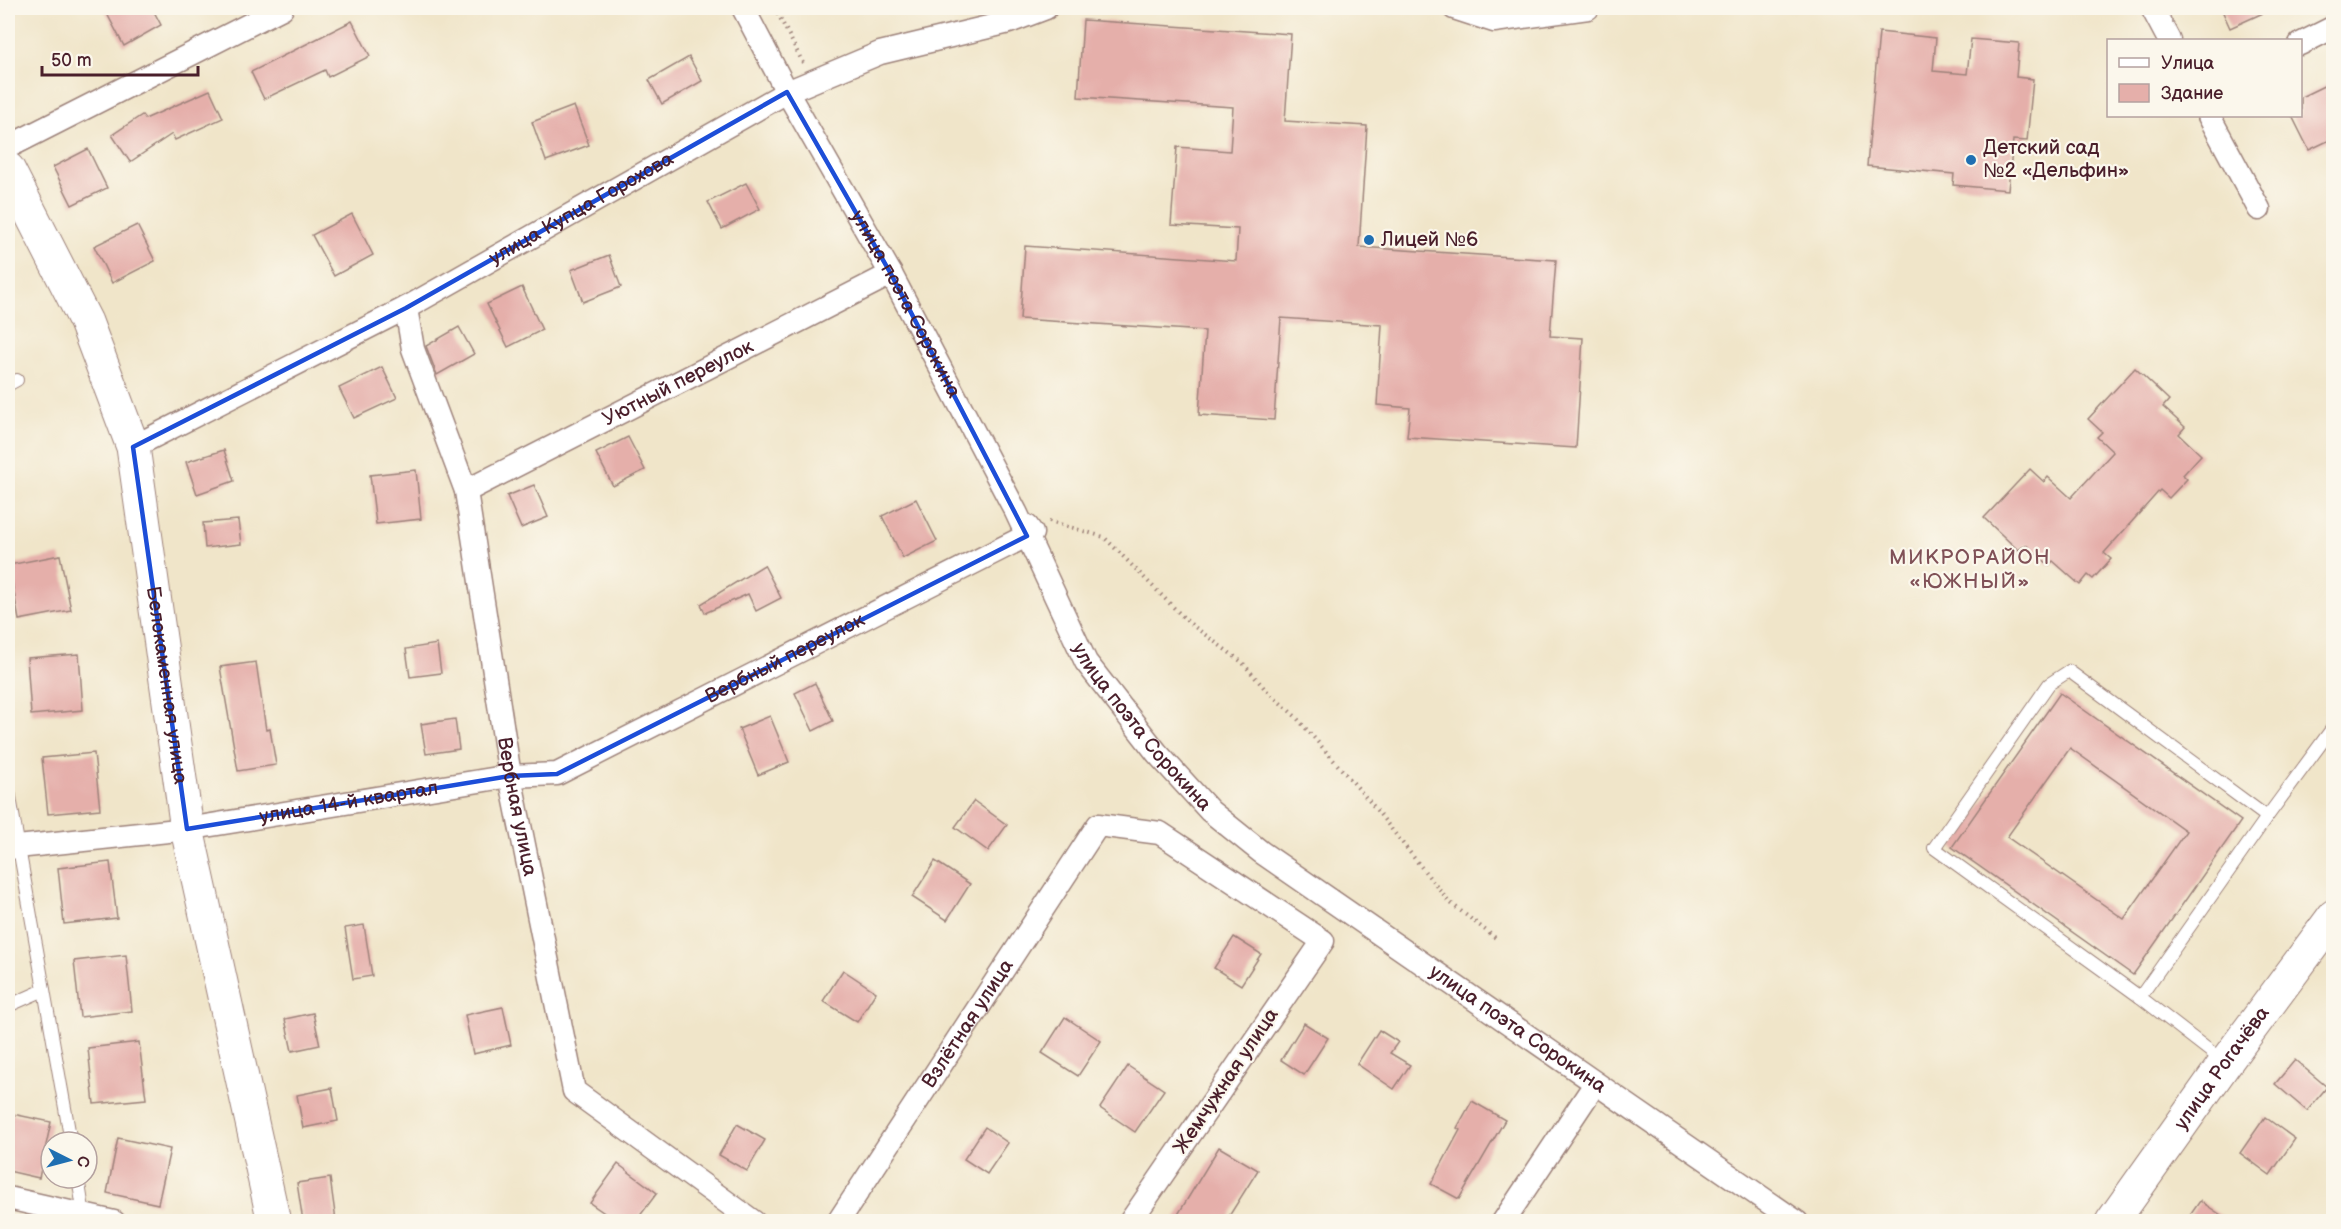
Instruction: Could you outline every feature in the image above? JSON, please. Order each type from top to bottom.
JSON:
[{"type":"street","points":[[8,147],[282,8]]},
{"type":"street","name":"улица поэта Сорокина","points":[[743,8],[787,92],[891,274],[1016,512],[1086,662],[1157,753],[1210,811],[1261,852],[1797,1221]]},
{"type":"street","name":"улица Купца Горохова","points":[[134,447],[406,308],[787,92],[880,53],[1009,22],[1046,8]]},
{"type":"street","points":[[1454,8],[1494,21],[1588,8]]},
{"type":"street","points":[[2152,8],[2168,39]]},
{"type":"street","points":[[2302,43],[2334,27]]},
{"type":"street","points":[[2210,117],[2259,209]]},
{"type":"street","name":"Белокаменная улица","points":[[8,169],[86,322],[134,447],[187,829],[274,1221]]},
{"type":"street","name":"Уютный переулок","points":[[466,490],[891,274]]},
{"type":"street","name":"Вербная улица","points":[[406,308],[413,349],[466,490],[510,776],[574,1091],[754,1221]]},
{"type":"street","name":"Вербный переулок","points":[[510,776],[557,774],[1032,533],[1016,512]]},
{"type":"street","name":"улица 14-й квартал","points":[[13,847],[187,829],[510,776]]},
{"type":"street","name":"Взлётная улица","points":[[838,1221],[1098,825],[1160,833],[1323,940]]},
{"type":"street","name":"улица Рогачёва","points":[[2112,1221],[2334,916]]},
{"type":"street","name":"Жемчужная улица","points":[[1130,1221],[1323,940]]},
{"type":"street","points":[[1503,1221],[1595,1084]]},
{"type":"street","points":[[8,1198],[114,1221]]},
{"type":"lane","points":[[2225,1063],[2140,997],[1934,848],[2049,684],[2069,671],[2267,817]]},
{"type":"lane","points":[[2140,997],[2334,726]]},
{"type":"lane","points":[[8,786],[13,847],[44,990],[69,1130]]},
{"type":"lane","points":[[8,1006],[44,990]]},
{"type":"lane","points":[[80,1190],[84,1215]]},
{"type":"path","points":[[775,8],[812,80]]},
{"type":"path","points":[[1016,512],[1104,537],[1188,622],[1242,662],[1266,690],[1295,716],[1371,803],[1448,901],[1498,940]]},
{"type":"highlighted area","points":[[787,92],[891,274],[1027,536],[557,774],[510,776],[187,829],[133,447],[406,308]]},
{"type":"building","points":[[104,8],[152,8],[161,25],[124,46]]},
{"type":"building","points":[[2221,8],[2274,8],[2230,28]]},
{"type":"building","points":[[1083,20],[1291,34],[1285,121],[1367,126],[1359,247],[1556,260],[1550,336],[1583,338],[1576,448],[1407,437],[1410,408],[1377,405],[1382,325],[1281,318],[1274,420],[1199,415],[1205,331],[1020,319],[1025,246],[1236,261],[1238,229],[1171,225],[1177,147],[1230,151],[1233,107],[1078,97]]},
{"type":"building","points":[[352,21],[370,56],[328,77],[325,70],[264,99],[251,72]]},
{"type":"building","points":[[1879,32],[1936,38],[1933,71],[1967,74],[1971,39],[2019,43],[2016,77],[2033,79],[2027,141],[2013,140],[2008,190],[1953,185],[1954,174],[1867,166]]},
{"type":"building","points":[[689,57],[702,81],[662,104],[649,80]]},
{"type":"building","points":[[2334,81],[2334,138],[2309,150],[2292,117],[2302,117],[2302,97]]},
{"type":"building","points":[[210,90],[223,118],[175,140],[172,134],[130,162],[112,135],[142,115],[145,119]]},
{"type":"building","points":[[574,106],[589,145],[546,161],[532,122]]},
{"type":"building","points":[[88,149],[107,188],[72,205],[53,167]]},
{"type":"building","points":[[746,183],[760,209],[722,229],[708,202]]},
{"type":"building","points":[[352,214],[373,255],[334,276],[312,235]]},
{"type":"building","points":[[137,225],[155,261],[112,283],[94,246]]},
{"type":"building","points":[[609,255],[621,287],[583,302],[571,270]]},
{"type":"building","points":[[522,287],[542,330],[508,347],[487,304]]},
{"type":"building","points":[[459,327],[474,354],[437,375],[426,346]]},
{"type":"building","points":[[382,367],[397,398],[354,418],[339,388]]},
{"type":"building","points":[[2135,368],[2169,400],[2163,407],[2185,427],[2179,434],[2201,455],[2183,475],[2187,479],[2169,498],[2160,490],[2104,553],[2111,559],[2093,579],[2088,575],[2080,585],[2053,561],[2049,565],[2026,545],[2018,550],[1984,518],[2030,469],[2044,482],[2048,477],[2071,498],[2113,452],[2097,437],[2102,432],[2088,419]]},
{"type":"building","points":[[628,437],[645,470],[613,486],[596,453]]},
{"type":"building","points":[[224,450],[234,481],[197,494],[186,462]]},
{"type":"building","points":[[416,470],[421,519],[376,524],[370,475]]},
{"type":"building","points":[[534,485],[548,517],[521,528],[507,496]]},
{"type":"building","points":[[916,499],[937,541],[903,558],[882,516]]},
{"type":"building","points":[[238,520],[241,544],[205,548],[203,523]]},
{"type":"building","points":[[60,555],[71,610],[19,620],[9,565]]},
{"type":"building","points":[[764,565],[781,598],[756,611],[748,594],[705,613],[701,604]]},
{"type":"building","points":[[437,644],[441,673],[410,677],[406,649]]},
{"type":"building","points":[[79,654],[83,710],[31,715],[27,658]]},
{"type":"building","points":[[256,662],[266,730],[270,729],[276,765],[238,771],[220,667]]},
{"type":"building","points":[[815,683],[833,721],[813,731],[795,693]]},
{"type":"building","points":[[2060,693],[2241,821],[2133,975],[1952,847]],"holes":[[[2070,748],[2186,831],[2124,919],[2007,837]]]},
{"type":"building","points":[[770,716],[789,762],[758,775],[739,729]]},
{"type":"building","points":[[455,719],[459,749],[426,754],[421,724]]},
{"type":"building","points":[[94,753],[100,809],[48,814],[42,758]]},
{"type":"building","points":[[974,801],[1007,825],[988,851],[955,827]]},
{"type":"building","points":[[935,861],[970,884],[947,920],[912,897]]},
{"type":"building","points":[[110,862],[117,918],[64,924],[58,868]]},
{"type":"building","points":[[364,925],[372,976],[353,979],[345,928]]},
{"type":"building","points":[[1234,937],[1261,954],[1241,985],[1214,968]]},
{"type":"building","points":[[126,955],[132,1011],[80,1017],[74,961]]},
{"type":"building","points":[[843,970],[876,992],[857,1022],[823,1001]]},
{"type":"building","points":[[503,1007],[511,1045],[473,1054],[465,1015]]},
{"type":"building","points":[[313,1013],[320,1045],[292,1051],[285,1019]]},
{"type":"building","points":[[1065,1017],[1101,1041],[1078,1076],[1042,1053]]},
{"type":"building","points":[[1304,1023],[1328,1038],[1304,1075],[1281,1060]]},
{"type":"building","points":[[1379,1030],[1398,1042],[1390,1053],[1410,1065],[1394,1089],[1357,1064]]},
{"type":"building","points":[[139,1042],[146,1099],[94,1104],[88,1048]]},
{"type":"building","points":[[2295,1060],[2327,1087],[2307,1111],[2275,1084]]},
{"type":"building","points":[[1128,1066],[1164,1090],[1135,1132],[1100,1108]]},
{"type":"building","points":[[332,1088],[338,1121],[303,1128],[297,1095]]},
{"type":"building","points":[[1472,1101],[1505,1120],[1459,1199],[1431,1184],[1460,1130],[1457,1128]]},
{"type":"building","points":[[8,1113],[51,1122],[49,1130],[39,1130],[39,1178],[8,1171]]},
{"type":"building","points":[[2265,1117],[2295,1139],[2270,1175],[2240,1153]]},
{"type":"building","points":[[737,1124],[765,1140],[747,1171],[719,1155]]},
{"type":"building","points":[[985,1127],[1008,1143],[987,1174],[964,1159]]},
{"type":"building","points":[[118,1138],[170,1149],[158,1204],[107,1193]]},
{"type":"building","points":[[1219,1147],[1258,1170],[1226,1221],[1174,1221]]},
{"type":"building","points":[[618,1164],[657,1193],[636,1221],[616,1221],[590,1203]]},
{"type":"building","points":[[330,1178],[336,1221],[303,1221],[297,1183]]},
{"type":"building","points":[[2200,1201],[2230,1221],[2186,1221]]},
{"type":"place","name":"Детский сад №2 «Дельфин»","points":[[1971,160]]},
{"type":"place","name":"Лицей №6","points":[[1369,240]]},
{"type":"district","name":"МИКРОРАЙОН «ЮЖНЫЙ»","points":[[1970,569]]}]
